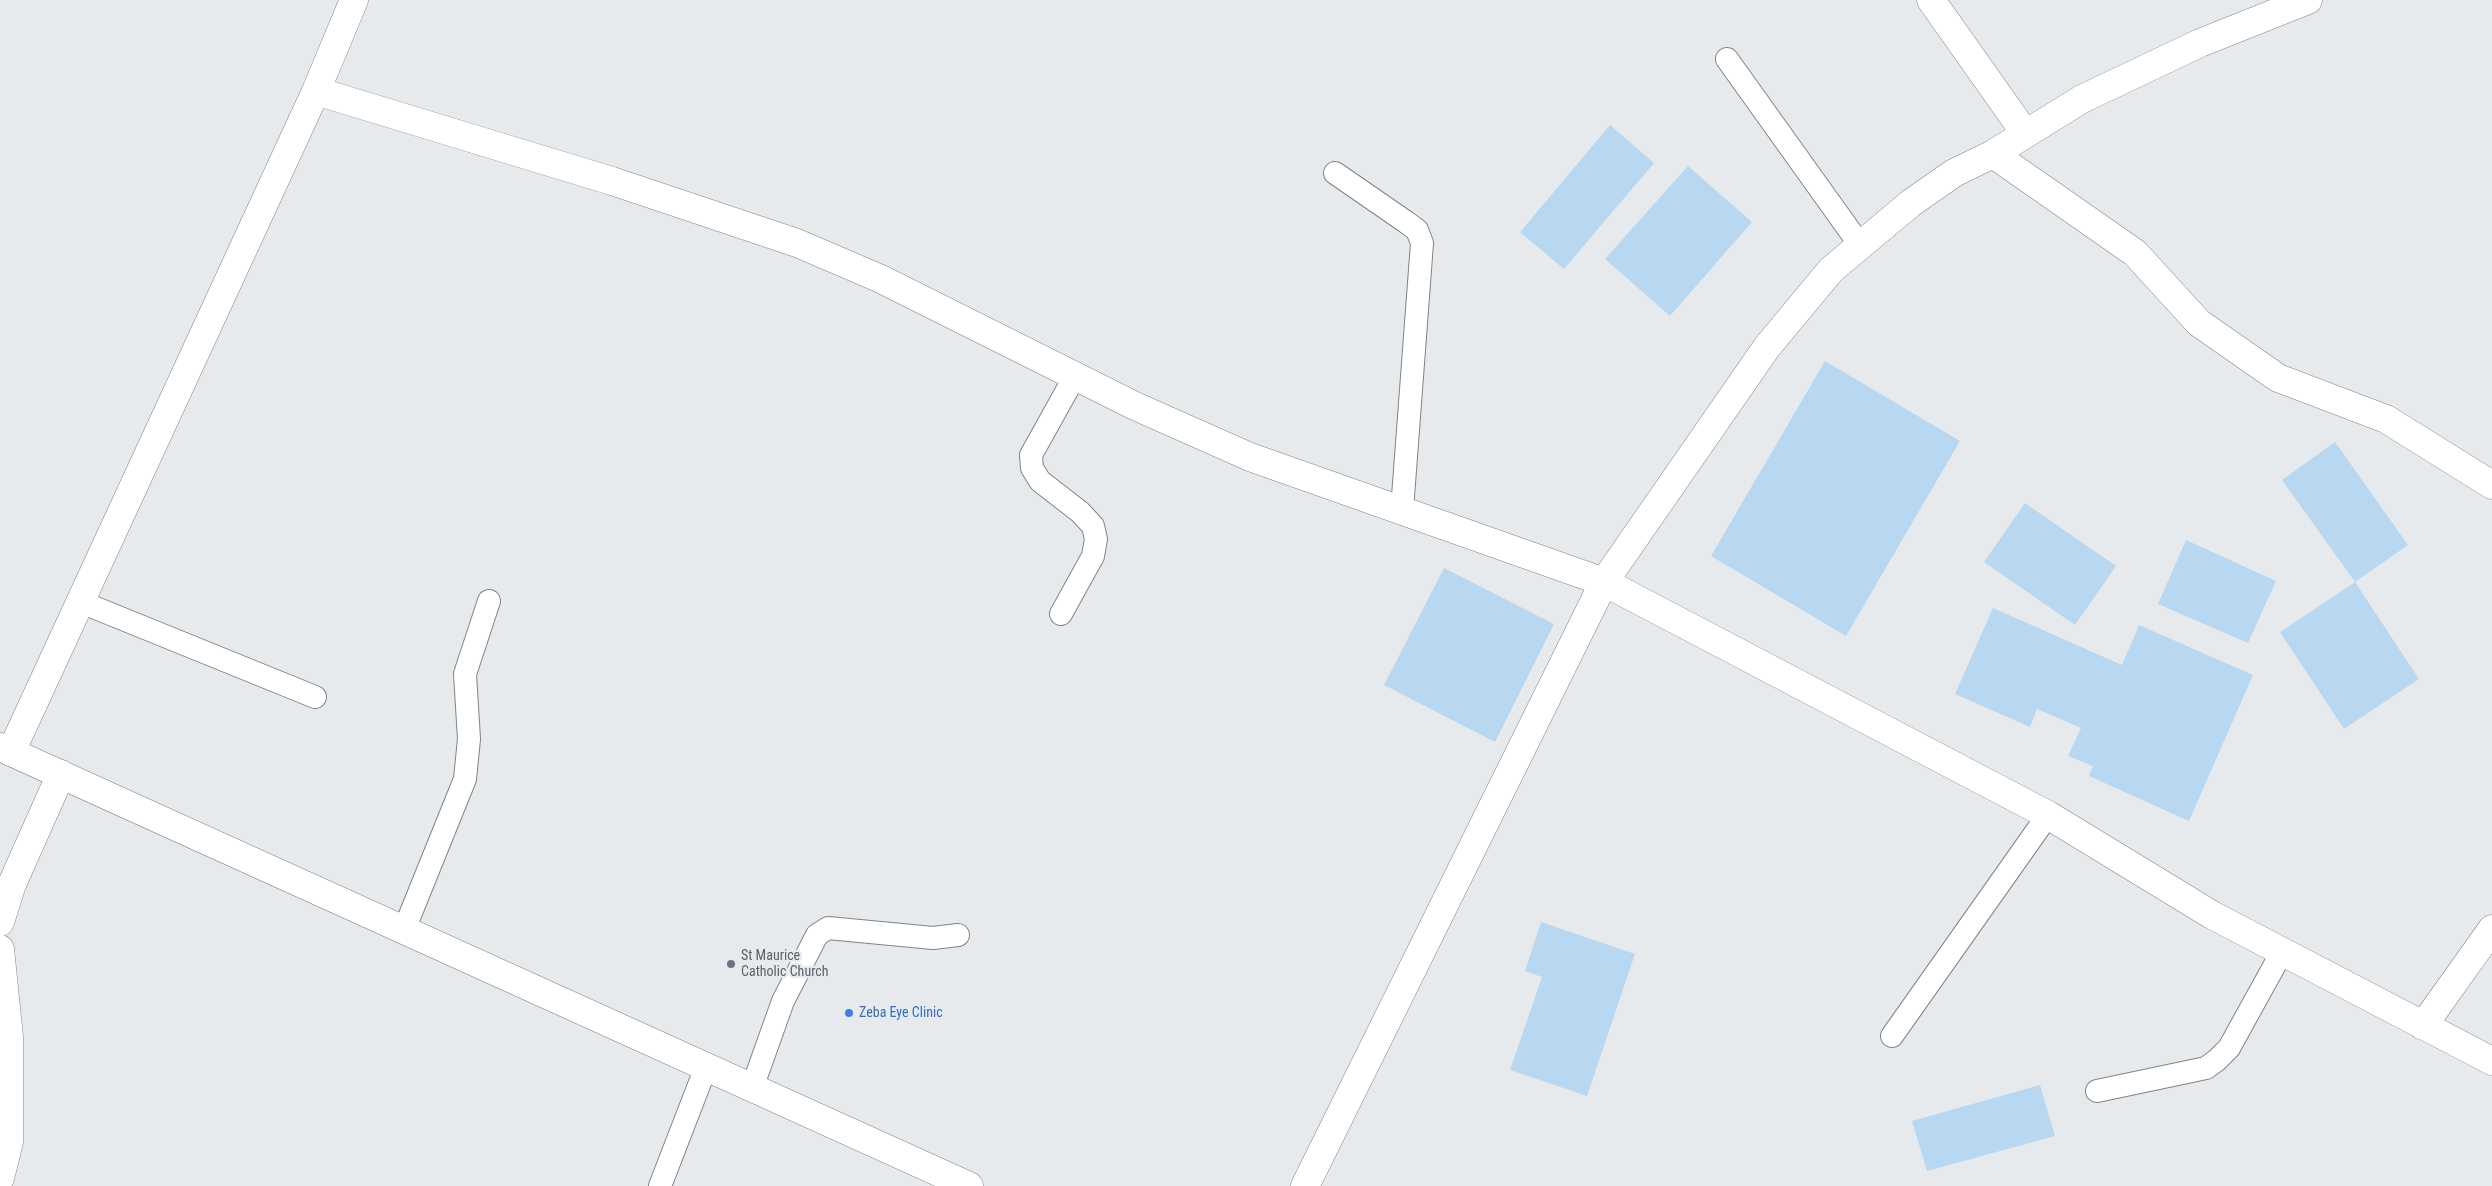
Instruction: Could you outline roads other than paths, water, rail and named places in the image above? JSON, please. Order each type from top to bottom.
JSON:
[{"type":"street","points":[[354,0],[316,91],[81,602],[6,750],[969,1186]]},
{"type":"street","points":[[1931,0],[2026,133]]},
{"type":"street","points":[[1305,1186],[1604,582],[1766,346],[1831,270],[1911,203],[1954,172],[1993,154],[2082,99],[2200,43],[2308,0]]},
{"type":"street","points":[[316,91],[612,181],[796,242],[881,279],[1135,406],[1250,457],[1604,582],[2048,815],[2212,915],[2492,1061]]},
{"type":"street","points":[[1993,154],[2135,253],[2199,322],[2278,378],[2386,419],[2492,485]]},
{"type":"street","points":[[0,922],[12,884],[61,774]]},
{"type":"street","points":[[2423,1026],[2492,929]]},
{"type":"street","points":[[0,949],[9,1037],[9,1142],[0,1178]]},
{"type":"lane","points":[[1727,59],[1860,245]]},
{"type":"lane","points":[[1335,173],[1416,230],[1422,243],[1402,510]]},
{"type":"lane","points":[[1061,614],[1092,556],[1096,539],[1093,526],[1080,512],[1040,481],[1032,468],[1031,455],[1076,376]]},
{"type":"lane","points":[[404,930],[465,780],[469,738],[465,674],[489,601]]},
{"type":"lane","points":[[81,602],[315,697]]},
{"type":"lane","points":[[1892,1036],[2048,815]]},
{"type":"lane","points":[[752,1088],[783,1001],[817,935],[828,928],[933,938],[958,935]]},
{"type":"lane","points":[[2097,1091],[2206,1068],[2217,1060],[2230,1048],[2282,952]]},
{"type":"lane","points":[[660,1186],[706,1067]]},
{"type":"place","name":"St Maurice Catholic Church","points":[[731,964]]},
{"type":"place","name":"Zeba Eye Clinic","points":[[849,1013]]}]
